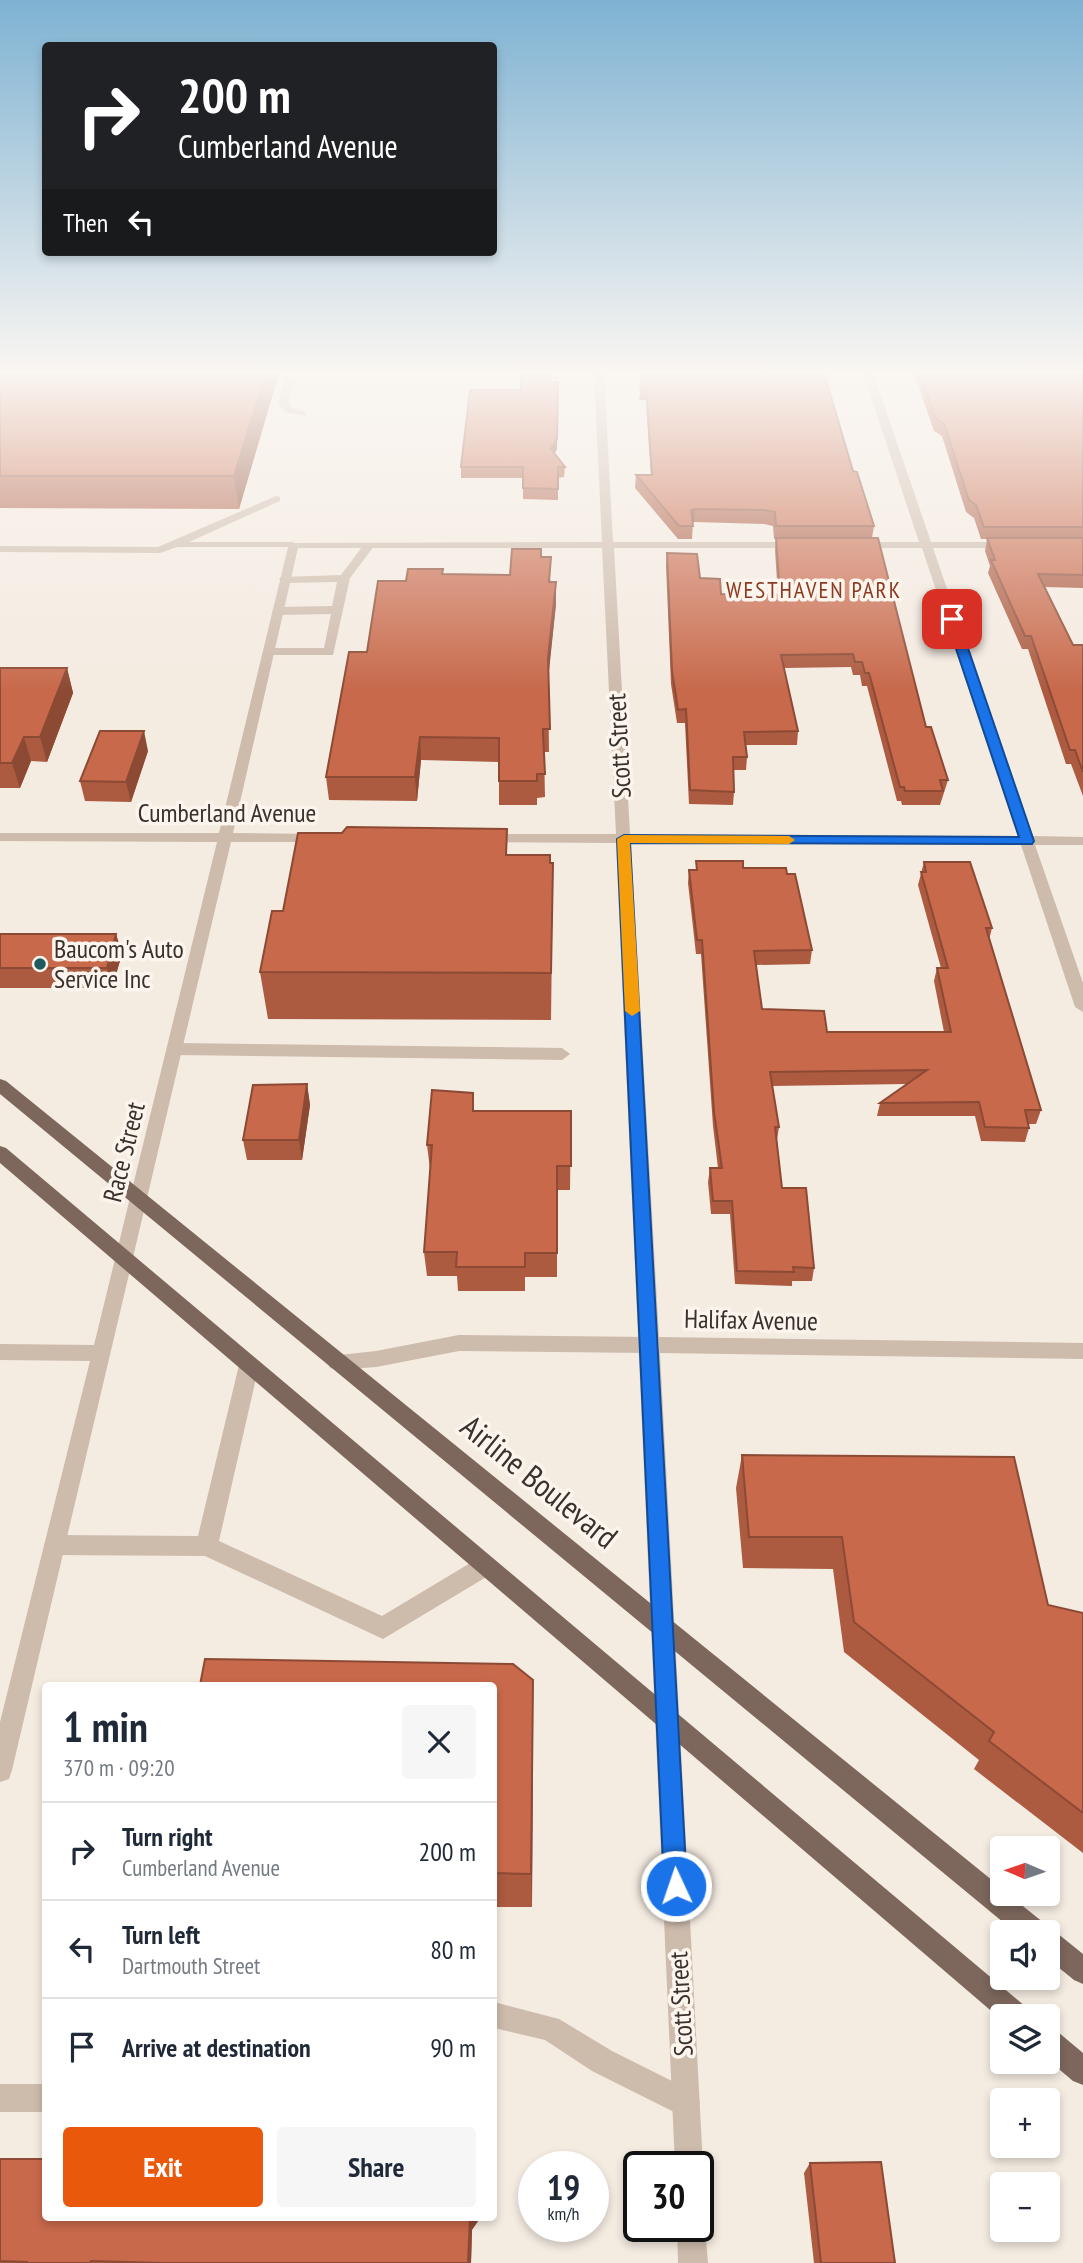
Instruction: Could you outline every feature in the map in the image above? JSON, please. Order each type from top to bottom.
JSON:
[{"type":"main road","name":"Airline Boulevard","points":[[0,1085],[1020,1920]]},
{"type":"main road","points":[[0,1153],[668,1723],[1003,2004]]},
{"type":"main road","points":[[1060,1952],[1083,1971]]},
{"type":"main road","points":[[1060,2052],[1083,2071]]},
{"type":"street","name":"Scott Street","points":[[605,479],[664,1630],[687,2151]]},
{"type":"street","points":[[904,479],[1083,1007]]},
{"type":"street","points":[[0,550],[160,550],[276,499]]},
{"type":"street","points":[[172,545],[817,545]]},
{"type":"street","name":"Race Street","points":[[0,1770],[176,1049],[293,545]]},
{"type":"street","points":[[269,652],[329,652],[344,578],[369,545]]},
{"type":"street","points":[[844,545],[1026,545]]},
{"type":"street","points":[[285,579],[344,578]]},
{"type":"street","points":[[278,611],[337,610]]},
{"type":"street","name":"Cumberland Avenue","points":[[0,837],[336,838]]},
{"type":"street","points":[[473,838],[1083,841]]},
{"type":"street","points":[[176,1049],[562,1054]]},
{"type":"street","name":"Halifax Avenue","points":[[337,1362],[376,1359],[459,1343],[1083,1351]]},
{"type":"street","points":[[0,1352],[101,1353]]},
{"type":"street","points":[[207,1546],[249,1365]]},
{"type":"street","points":[[55,1545],[207,1546],[383,1628],[485,1566]]},
{"type":"street","points":[[497,2016],[550,2028],[602,2061],[685,2103]]},
{"type":"street","points":[[0,2098],[42,2098]]},
{"type":"street","points":[[692,2242],[693,2263]]},
{"type":"building","points":[[523,479],[558,479],[558,489],[523,488]]},
{"type":"building","points":[[639,479],[859,479],[874,526],[776,526],[775,512],[695,509],[691,510],[693,526],[679,526]]},
{"type":"building","points":[[962,479],[1083,479],[1083,527],[984,527],[976,505],[969,500]]},
{"type":"building","points":[[776,538],[878,538],[926,727],[931,727],[948,780],[940,780],[943,791],[905,791],[904,787],[900,787],[869,673],[865,673],[862,662],[855,662],[853,654],[781,655],[798,731],[744,732],[747,757],[733,757],[734,792],[690,790],[686,709],[678,710],[672,671],[667,553],[697,554],[700,578],[720,579],[721,594],[780,595]]},
{"type":"building","points":[[987,538],[1083,538],[1083,575],[1038,574],[1073,645],[1083,645],[1083,772],[1075,750],[1070,750],[1031,636],[1025,636],[991,560],[995,560]]},
{"type":"building","points":[[512,549],[541,549],[541,557],[551,557],[549,582],[556,582],[548,658],[550,729],[543,729],[545,774],[537,774],[537,781],[499,781],[499,738],[420,737],[415,777],[326,777],[349,652],[367,652],[378,581],[406,581],[408,569],[443,569],[442,574],[510,575]]},
{"type":"building","points":[[0,668],[67,668],[40,737],[24,737],[12,763],[0,763]]},
{"type":"building","points":[[100,731],[144,731],[126,782],[80,781]]},
{"type":"building","points":[[347,827],[507,829],[506,855],[550,855],[550,863],[553,863],[551,973],[260,972],[272,911],[283,911],[298,833],[342,833]]},
{"type":"building","points":[[696,861],[743,861],[743,868],[786,868],[787,874],[795,874],[812,950],[754,951],[762,1009],[824,1011],[827,1032],[951,1032],[937,968],[948,968],[921,872],[926,872],[924,862],[970,862],[992,928],[986,928],[1041,1110],[1025,1110],[1029,1128],[985,1127],[979,1102],[880,1103],[927,1070],[770,1072],[779,1127],[775,1127],[782,1188],[806,1188],[814,1268],[793,1267],[794,1272],[737,1271],[732,1201],[713,1201],[710,1168],[722,1168],[714,1112],[702,940],[697,940],[689,870],[697,870]]},
{"type":"building","points":[[0,934],[116,934],[107,968],[0,968]]},
{"type":"building","points":[[307,1084],[299,1140],[243,1140],[253,1085]]},
{"type":"building","points":[[432,1090],[473,1093],[473,1111],[571,1111],[571,1166],[557,1166],[557,1253],[525,1253],[525,1267],[456,1267],[457,1252],[424,1252],[432,1145],[427,1145]]},
{"type":"building","points":[[742,1455],[1014,1457],[1048,1605],[1083,1613],[1083,1813],[989,1741],[994,1732],[854,1622],[842,1537],[749,1537]]},
{"type":"building","points":[[205,1659],[513,1664],[533,1680],[531,1874],[497,1873],[497,1682],[201,1682]]},
{"type":"building","points":[[0,2159],[42,2159],[42,2221],[470,2221],[468,2263],[0,2261]]},
{"type":"building","points":[[881,2162],[895,2263],[821,2263],[810,2163]]},
{"type":"slow traffic","points":[[632,1011],[624,839],[789,840]]},
{"type":"place","name":"Baucom's Auto Service Inc","points":[[40,964]]},
{"type":"district","name":"WESTHAVEN PARK","points":[[814,590]]},
{"type":"route","points":[[676,1886],[624,839],[1027,841],[952,619]]}]
